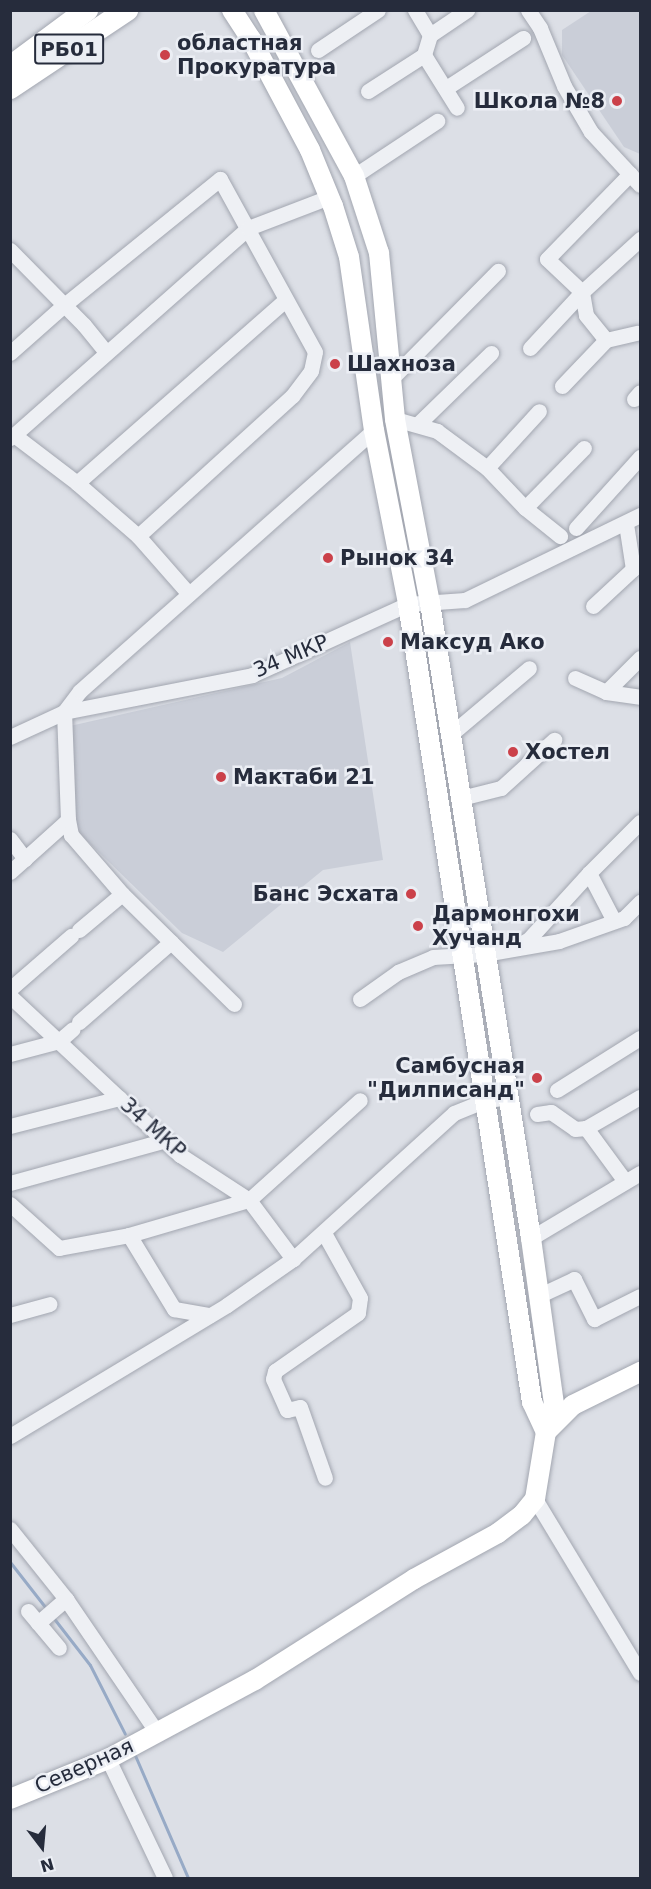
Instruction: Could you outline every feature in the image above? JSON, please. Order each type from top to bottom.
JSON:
[{"type":"highway","name":"РБ01","points":[[10,67],[87,10]]},
{"type":"highway","name":"РБ01","points":[[10,88],[127,10]]},
{"type":"main road","points":[[232,10],[251,39],[310,150],[349,257],[374,430],[408,604],[532,1402],[546,1432]]},
{"type":"main road","points":[[264,10],[354,176],[379,253],[394,419],[430,603],[462,798],[484,954],[531,1238],[552,1388],[554,1404],[546,1432],[536,1499]]},
{"type":"main road","points":[[524,1348],[546,1346]]},
{"type":"main road","points":[[546,1432],[573,1405],[640,1372]]},
{"type":"main road","points":[[552,1388],[556,1397],[573,1405]]},
{"type":"main road","name":"Северная","points":[[10,1799],[108,1759],[156,1731],[255,1680],[414,1579],[498,1533],[522,1515],[536,1499]]},
{"type":"street","points":[[318,50],[378,10]]},
{"type":"street","points":[[415,10],[430,35]]},
{"type":"street","points":[[368,91],[424,55],[430,35],[467,10]]},
{"type":"street","points":[[528,10],[540,28],[564,86],[591,132],[635,180],[547,259],[582,292],[586,315],[606,340]]},
{"type":"street","points":[[446,88],[523,38]]},
{"type":"street","points":[[424,55],[457,108]]},
{"type":"street","points":[[354,176],[437,121]]},
{"type":"street","points":[[10,353],[63,306],[220,179],[315,352],[311,371],[292,396],[138,536]]},
{"type":"street","points":[[189,594],[138,536],[76,483],[12,436],[105,351],[248,228],[329,197]]},
{"type":"street","points":[[530,348],[582,292],[640,239]]},
{"type":"street","points":[[12,254],[105,351]]},
{"type":"street","points":[[389,381],[498,271]]},
{"type":"street","points":[[76,483],[285,300]]},
{"type":"street","points":[[562,386],[606,340],[639,333]]},
{"type":"street","points":[[418,424],[491,353]]},
{"type":"street","points":[[487,468],[539,411]]},
{"type":"street","points":[[394,419],[437,431],[487,468],[525,507],[560,536]]},
{"type":"street","name":"34 МКР","points":[[63,712],[80,691],[374,430]]},
{"type":"street","points":[[525,507],[584,448]]},
{"type":"street","points":[[576,528],[640,457]]},
{"type":"street","points":[[408,604],[465,600],[626,524],[640,515]]},
{"type":"street","points":[[593,606],[633,569],[626,524]]},
{"type":"street","name":"34 МКР","points":[[10,737],[63,712],[252,675],[408,604]]},
{"type":"street","points":[[606,692],[640,658]]},
{"type":"street","points":[[451,734],[529,668]]},
{"type":"street","points":[[575,678],[606,692],[640,697]]},
{"type":"street","points":[[63,712],[68,820],[71,835],[122,894],[234,1004]]},
{"type":"street","points":[[462,798],[501,788],[554,740]]},
{"type":"street","points":[[10,872],[68,820]]},
{"type":"street","points":[[508,949],[528,940],[589,873],[640,822]]},
{"type":"street","points":[[10,839],[25,859]]},
{"type":"street","points":[[589,873],[614,921]]},
{"type":"street","points":[[10,988],[122,894]]},
{"type":"street","points":[[360,999],[398,972],[433,957],[484,954],[559,941],[624,918],[640,902]]},
{"type":"street","points":[[10,1054],[59,1041],[171,942]]},
{"type":"street","name":"34 МКР","points":[[10,996],[180,1155],[249,1200],[293,1259]]},
{"type":"street","points":[[557,1090],[640,1038]]},
{"type":"street","points":[[10,1436],[209,1315],[293,1259],[454,1113],[486,1100],[509,1097]]},
{"type":"street","points":[[537,1114],[551,1112],[575,1129],[586,1128],[640,1097]]},
{"type":"street","points":[[10,1126],[119,1098]]},
{"type":"street","points":[[10,1204],[59,1248],[129,1235],[249,1200],[360,1100]]},
{"type":"street","points":[[586,1128],[626,1181]]},
{"type":"street","points":[[10,1183],[166,1140]]},
{"type":"street","points":[[531,1238],[640,1173]]},
{"type":"street","points":[[324,1233],[360,1298],[358,1313],[275,1371],[273,1379],[287,1410],[300,1407],[325,1478]]},
{"type":"street","points":[[129,1235],[174,1309],[209,1315]]},
{"type":"street","points":[[538,1296],[574,1279],[594,1319],[640,1296]]},
{"type":"street","points":[[10,1315],[50,1304]]},
{"type":"street","points":[[536,1499],[635,1651],[640,1673]]},
{"type":"street","points":[[10,1529],[66,1599],[156,1731]]},
{"type":"street","points":[[59,1648],[41,1615],[66,1599]]},
{"type":"street","points":[[108,1759],[165,1878]]},
{"type":"shaded area","name":"Школа №8","points":[[591,11],[640,11],[640,154],[624,147],[562,55],[562,30]]},
{"type":"shaded area","name":"Мактаби 21","points":[[350,642],[383,860],[323,870],[223,952],[182,933],[73,827],[70,726],[282,678]]},
{"type":"waterway","points":[[10,1562],[46,1608]]},
{"type":"waterway","points":[[52,1616],[90,1665],[125,1734]]},
{"type":"waterway","points":[[134,1753],[188,1878]]},
{"type":"place","name":"областная Прокуратура","points":[[165,55]]},
{"type":"place","name":"Школа №8","points":[[617,101]]},
{"type":"place","name":"Шахноза","points":[[335,364]]},
{"type":"place","name":"Рынок 34","points":[[328,558]]},
{"type":"place","name":"Максуд Ако","points":[[388,642]]},
{"type":"place","name":"Хостел","points":[[513,752]]},
{"type":"place","name":"Мактаби 21","points":[[221,777]]},
{"type":"place","name":"Банс Эсхата","points":[[411,894]]},
{"type":"place","name":"Дармонгохи Хучанд","points":[[418,926]]},
{"type":"place","name":"Самбусная \"Дилписанд\"","points":[[537,1078]]}]
